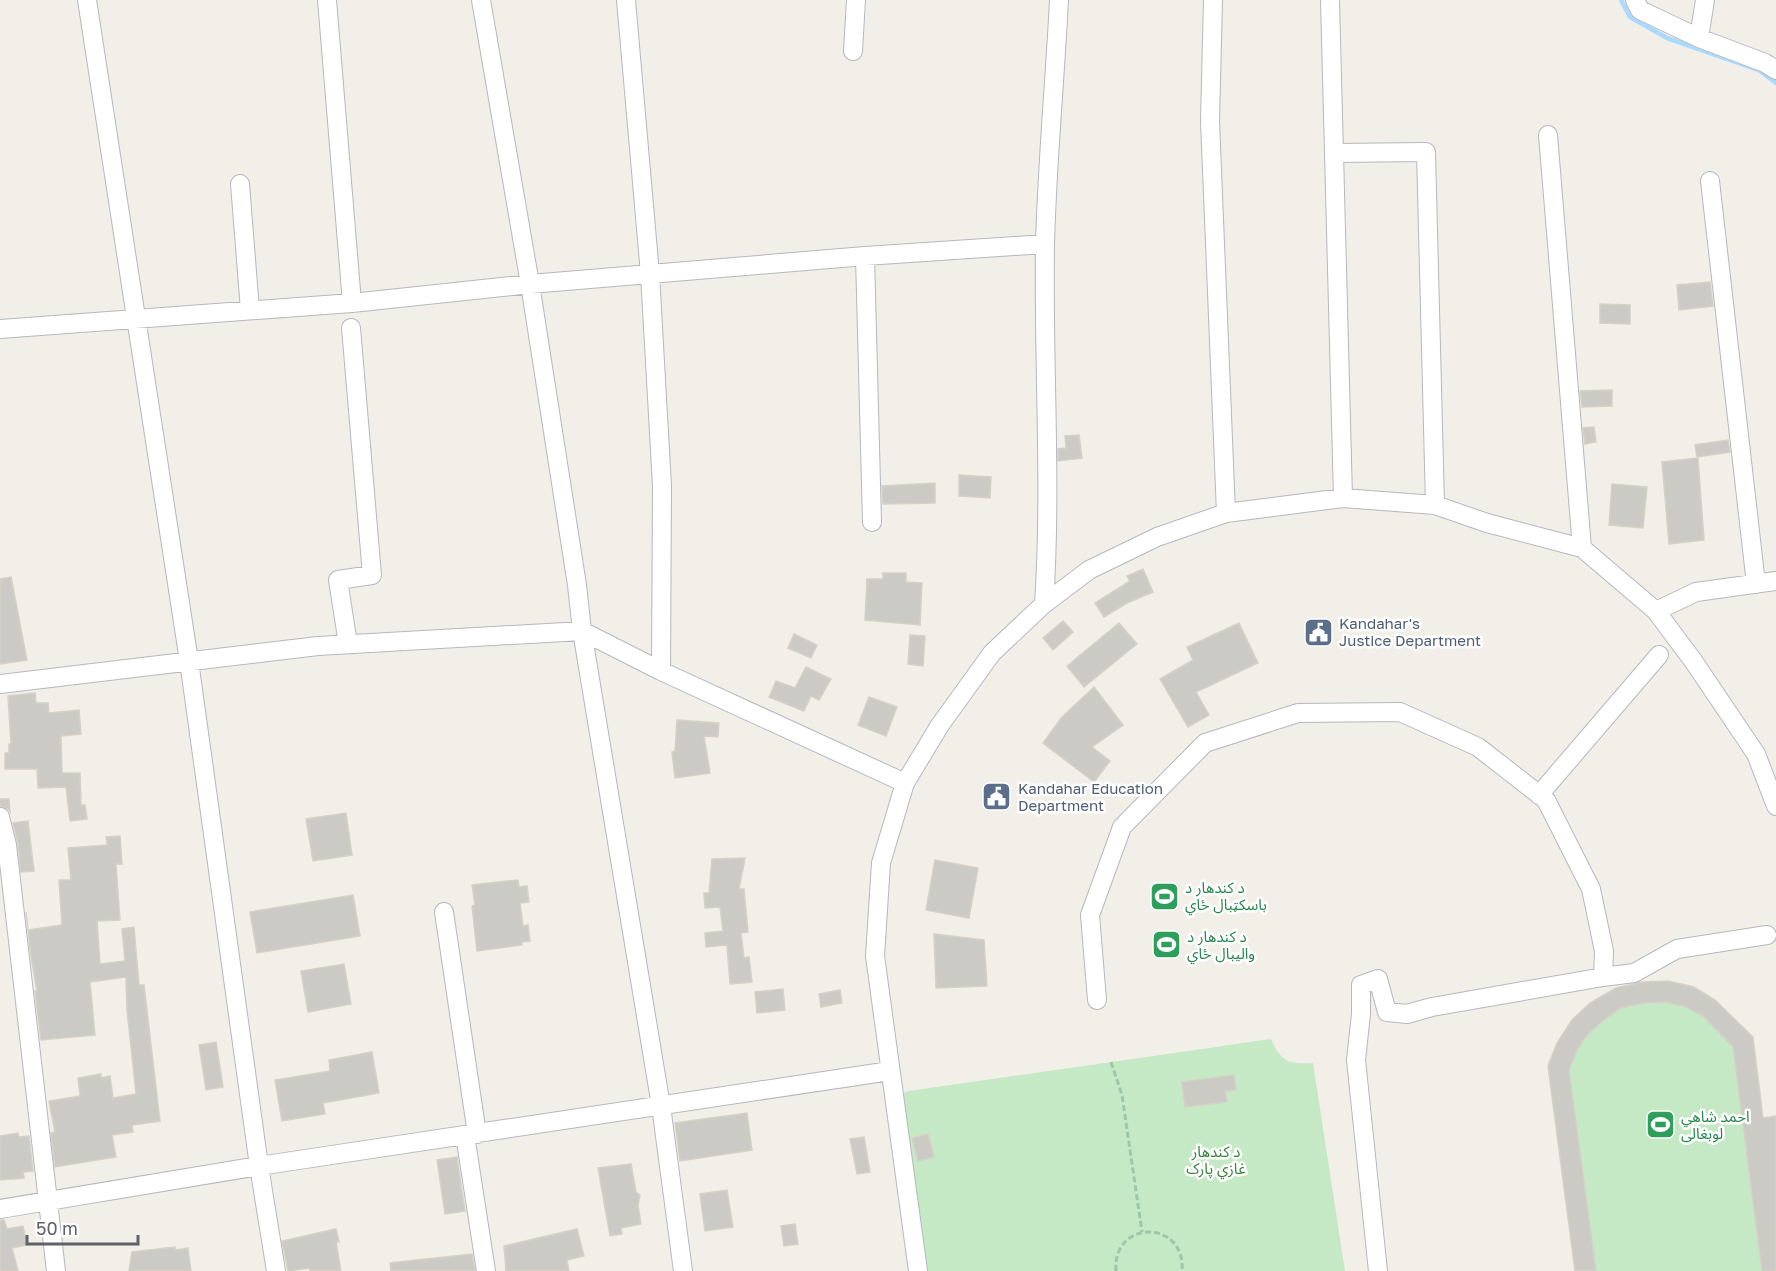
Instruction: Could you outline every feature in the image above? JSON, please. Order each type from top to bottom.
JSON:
[{"type":"street","points":[[87,0],[189,661],[276,1271]]},
{"type":"street","points":[[327,0],[352,303]]},
{"type":"street","points":[[481,0],[530,284],[578,585],[582,631],[661,1106],[683,1271]]},
{"type":"street","points":[[626,0],[650,274],[662,486],[661,671]]},
{"type":"street","points":[[854,51],[856,0]]},
{"type":"street","points":[[1044,604],[1048,552],[1045,244],[1059,0]]},
{"type":"street","points":[[1214,0],[1210,121],[1226,513]]},
{"type":"street","points":[[1330,0],[1343,498]]},
{"type":"street","points":[[1635,0],[1640,10],[1699,38],[1776,69]]},
{"type":"street","points":[[1699,38],[1705,0]]},
{"type":"street","points":[[1548,135],[1582,548]]},
{"type":"street","points":[[1335,153],[1426,152],[1435,505]]},
{"type":"street","points":[[1710,181],[1756,584]]},
{"type":"street","points":[[240,184],[250,310]]},
{"type":"street","points":[[0,329],[352,303],[530,284],[865,255],[1045,244]]},
{"type":"street","points":[[865,255],[872,522]]},
{"type":"street","points":[[348,644],[338,580],[372,575],[351,328]]},
{"type":"street","points":[[918,1271],[875,956],[881,863],[905,783],[940,725],[992,654],[1044,604],[1089,570],[1157,537],[1226,513],[1343,498],[1435,505],[1486,523],[1582,548],[1656,611],[1694,662],[1756,754],[1776,806]]},
{"type":"street","points":[[1656,611],[1696,592],[1776,581]]},
{"type":"street","points":[[0,684],[348,644],[582,631],[661,671],[905,783]]},
{"type":"street","points":[[1539,795],[1659,655]]},
{"type":"street","points":[[1097,1000],[1090,915],[1122,827],[1204,743],[1298,713],[1400,712],[1478,747],[1546,800],[1592,889],[1604,951],[1604,977]]},
{"type":"street","points":[[0,817],[56,1271]]},
{"type":"street","points":[[444,912],[486,1271]]},
{"type":"street","points":[[1378,1271],[1356,1060],[1361,1014],[1360,985],[1378,979],[1387,1012],[1407,1014],[1432,1007],[1634,973],[1677,949],[1767,935]]},
{"type":"street","points":[[0,1209],[260,1166],[890,1071]]},
{"type":"path","points":[[1111,1062],[1122,1095],[1142,1232]]},
{"type":"path","points":[[1110,1271],[1116,1270],[1116,1260],[1125,1242],[1132,1235],[1154,1231],[1173,1241],[1180,1251],[1183,1262],[1182,1271]]},
{"type":"green space","name":"احمد شاهي لوبغالی","points":[[1668,981],[1694,987],[1715,1000],[1753,1037],[1776,1218],[1776,1271],[1575,1271],[1548,1066],[1567,1028],[1592,1002],[1625,987]]},
{"type":"green space","name":"د کندهار غازي پارک","points":[[1271,1039],[1279,1053],[1287,1060],[1313,1063],[1345,1271],[927,1271],[900,1100],[902,1094],[909,1091]]},
{"type":"building","points":[[1710,282],[1713,306],[1679,310],[1677,285]]},
{"type":"building","points":[[1600,304],[1630,305],[1630,324],[1600,323]]},
{"type":"building","points":[[1612,390],[1612,406],[1582,407],[1580,391]]},
{"type":"building","points":[[1594,427],[1596,442],[1585,444],[1583,428]]},
{"type":"building","points":[[1079,435],[1082,458],[1058,461],[1058,449],[1066,448],[1065,436]]},
{"type":"building","points":[[1728,440],[1730,452],[1697,457],[1695,445]]},
{"type":"building","points":[[1698,458],[1704,540],[1669,544],[1662,462]]},
{"type":"building","points":[[959,475],[991,477],[990,498],[959,496]]},
{"type":"building","points":[[935,483],[935,503],[883,504],[882,486]]},
{"type":"building","points":[[1612,484],[1647,487],[1643,528],[1609,525]]},
{"type":"building","points":[[1143,569],[1153,592],[1127,603],[1104,617],[1095,603],[1130,581],[1127,576]]},
{"type":"building","points":[[883,573],[906,573],[906,582],[922,583],[920,625],[865,620],[867,579],[883,579]]},
{"type":"building","points":[[11,577],[27,660],[0,664],[0,579]]},
{"type":"building","points":[[1063,621],[1073,632],[1053,650],[1043,638]]},
{"type":"building","points":[[1119,623],[1137,644],[1084,687],[1067,666]]},
{"type":"building","points":[[1239,623],[1258,663],[1196,692],[1209,715],[1188,727],[1160,679],[1193,660],[1187,647]]},
{"type":"building","points":[[794,634],[817,645],[811,658],[788,648]]},
{"type":"building","points":[[910,635],[925,636],[923,666],[908,664]]},
{"type":"building","points":[[806,667],[831,679],[819,700],[811,696],[804,711],[769,697],[776,681],[795,688]]},
{"type":"building","points":[[1094,687],[1123,725],[1092,747],[1110,761],[1094,782],[1043,743],[1062,717]]},
{"type":"building","points":[[35,693],[36,703],[48,703],[49,713],[79,710],[81,734],[61,736],[62,773],[80,773],[81,805],[85,805],[87,819],[70,821],[66,787],[38,788],[37,769],[5,769],[5,753],[9,753],[9,744],[11,744],[8,696]]},
{"type":"building","points":[[869,697],[897,707],[886,736],[858,725]]},
{"type":"building","points":[[677,720],[719,723],[718,737],[704,736],[710,773],[675,778],[672,752],[675,751]]},
{"type":"building","points":[[0,799],[9,799],[10,812],[0,806]]},
{"type":"building","points":[[346,813],[352,855],[313,861],[306,819]]},
{"type":"building","points":[[28,821],[34,871],[21,872],[13,823]]},
{"type":"building","points":[[120,836],[122,864],[116,864],[120,920],[97,921],[100,964],[125,961],[122,929],[134,927],[139,985],[144,985],[160,1121],[132,1125],[133,1132],[112,1135],[116,1157],[55,1167],[51,1133],[55,1132],[49,1101],[80,1096],[78,1078],[101,1074],[101,1078],[110,1076],[113,1098],[136,1094],[127,1010],[126,977],[90,982],[95,1035],[41,1040],[28,930],[62,925],[59,880],[71,880],[68,848],[107,845],[106,837]]},
{"type":"building","points":[[745,858],[739,889],[744,889],[748,932],[741,933],[744,958],[749,957],[752,982],[730,984],[727,945],[706,947],[705,933],[723,931],[720,907],[705,908],[704,893],[709,893],[712,859]]},
{"type":"building","points":[[935,860],[978,868],[969,918],[926,910]]},
{"type":"building","points":[[518,880],[519,887],[527,886],[529,902],[520,903],[523,926],[528,925],[530,941],[522,942],[522,945],[477,951],[472,885]]},
{"type":"building","points":[[353,895],[360,936],[257,953],[250,912]]},
{"type":"building","points":[[934,934],[984,940],[987,986],[936,988]]},
{"type":"building","points":[[344,964],[351,1004],[308,1012],[301,971]]},
{"type":"building","points":[[1668,981],[1694,987],[1715,1000],[1753,1037],[1763,1118],[1776,1116],[1776,1271],[1762,1271],[1733,1047],[1703,1016],[1686,1007],[1666,1002],[1643,1003],[1621,1008],[1587,1035],[1577,1050],[1569,1070],[1596,1271],[1575,1271],[1548,1066],[1557,1043],[1572,1020],[1590,1003],[1616,988],[1642,982]]},
{"type":"building","points":[[783,989],[785,1010],[757,1013],[755,992]]},
{"type":"building","points":[[840,990],[842,1003],[821,1007],[819,994]]},
{"type":"building","points":[[216,1042],[223,1087],[206,1090],[199,1045]]},
{"type":"building","points":[[372,1052],[379,1093],[323,1103],[325,1114],[282,1121],[275,1080],[330,1071],[329,1060]]},
{"type":"building","points":[[1234,1075],[1236,1090],[1225,1091],[1227,1102],[1185,1107],[1182,1082]]},
{"type":"building","points":[[747,1113],[752,1150],[680,1161],[675,1123]]},
{"type":"building","points":[[18,1133],[19,1137],[29,1136],[33,1171],[23,1172],[24,1178],[0,1180],[0,1136]]},
{"type":"building","points":[[928,1134],[934,1157],[918,1161],[912,1138]]},
{"type":"building","points":[[864,1137],[870,1172],[857,1174],[850,1139]]},
{"type":"building","points":[[457,1157],[465,1211],[445,1214],[437,1160]]},
{"type":"building","points":[[631,1164],[636,1192],[640,1195],[638,1205],[641,1224],[621,1228],[622,1234],[610,1236],[598,1168]]},
{"type":"building","points":[[727,1190],[733,1227],[705,1231],[700,1194]]},
{"type":"building","points":[[0,1220],[4,1220],[7,1229],[23,1226],[27,1245],[12,1248],[18,1271],[0,1271]]},
{"type":"building","points":[[795,1224],[798,1244],[784,1246],[781,1226]]},
{"type":"building","points":[[336,1229],[341,1271],[310,1271],[310,1268],[288,1271],[282,1241]]},
{"type":"building","points":[[577,1229],[584,1256],[567,1260],[569,1271],[506,1271],[504,1246]]},
{"type":"building","points":[[175,1247],[175,1250],[188,1248],[191,1271],[129,1271],[132,1252]]},
{"type":"building","points":[[472,1254],[475,1271],[391,1271],[390,1263]]},
{"type":"waterway","points":[[1621,0],[1630,17],[1667,38],[1759,70],[1776,83]]},
{"type":"place","name":"Kandahar's Justice Department","points":[[1318,632]]},
{"type":"place","name":"Kandahar Education Department","points":[[997,797]]},
{"type":"place","name":"د کندهار د باسکټبال ځاي","points":[[1164,896]]},
{"type":"place","name":"د کندهار د واليبال ځاي","points":[[1166,945]]},
{"type":"place","name":"احمد شاهي لوبغالی","points":[[1660,1125]]}]
